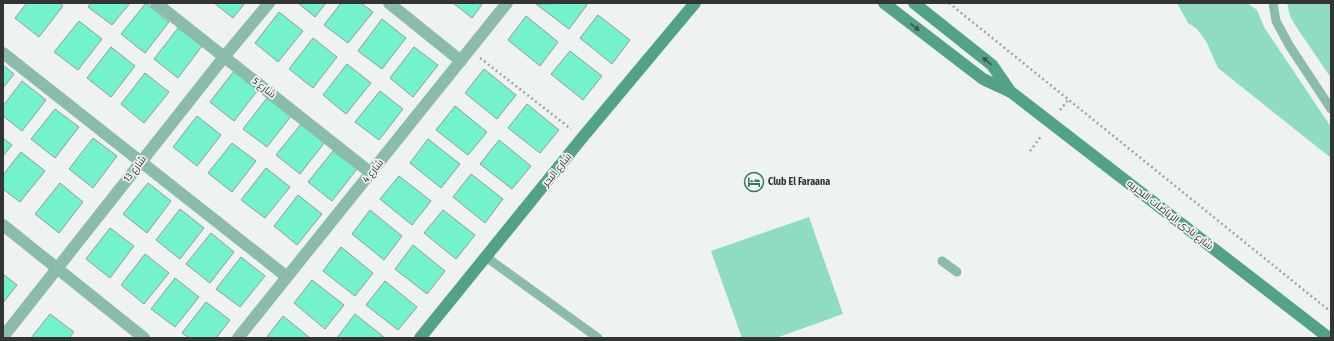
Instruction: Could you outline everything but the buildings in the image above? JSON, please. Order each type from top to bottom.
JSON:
[{"type":"main road","name":"شارع البحر","points":[[420,338],[582,138],[695,3]]},
{"type":"main road","name":"شارع نادى الرياضات البحريه","points":[[884,3],[983,79],[1011,92],[1329,338]]},
{"type":"main road","name":"شارع نادى الرياضات البحريه","points":[[914,3],[992,65],[1011,92]]},
{"type":"main road","points":[[918,3],[927,14]]},
{"type":"street","name":"شارع 5","points":[[156,3],[371,173]]},
{"type":"street","name":"شارع 13","points":[[3,337],[224,57],[269,3]]},
{"type":"street","points":[[389,3],[461,61]]},
{"type":"street","name":"شارع 4","points":[[238,338],[507,3]]},
{"type":"street","points":[[3,53],[287,277]]},
{"type":"street","points":[[3,225],[144,338]]},
{"type":"lane","points":[[1273,3],[1276,21],[1289,46],[1331,110]]},
{"type":"lane","points":[[486,257],[598,338]]},
{"type":"lane","points":[[942,261],[957,272]]},
{"type":"path","points":[[948,3],[1331,312]]},
{"type":"path","points":[[469,50],[582,138]]},
{"type":"green space","points":[[1177,3],[1247,3],[1257,10],[1264,27],[1331,127],[1331,158],[1218,68],[1206,41],[1197,29],[1188,23]]},
{"type":"green space","points":[[1287,3],[1331,3],[1331,78],[1295,25],[1290,16]]},
{"type":"green space","points":[[809,217],[843,314],[776,338],[742,338],[711,251]]},
{"type":"place","name":"Club El Faraana","points":[[754,182]]}]
